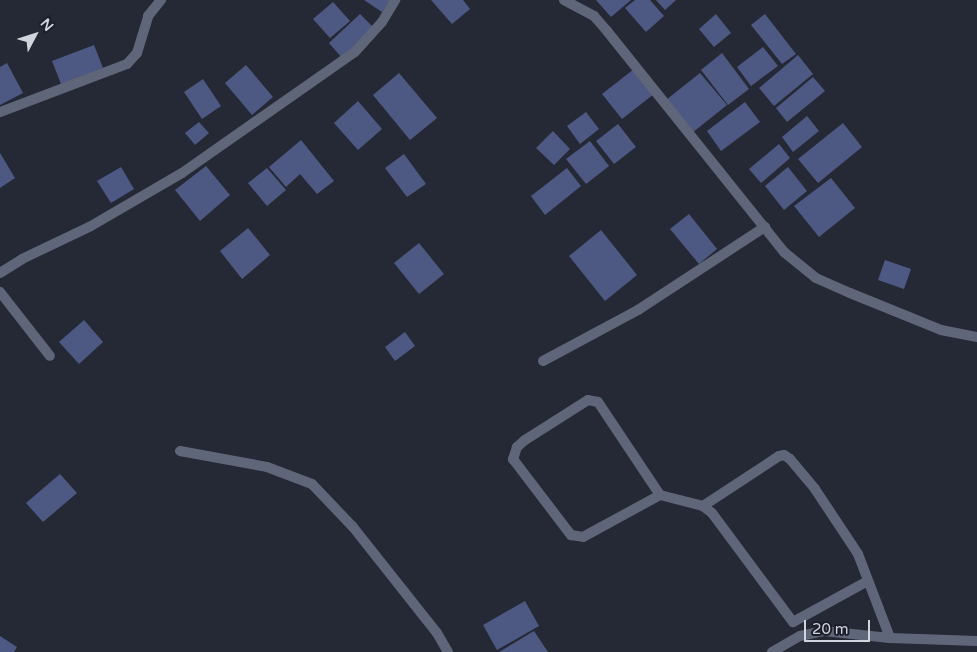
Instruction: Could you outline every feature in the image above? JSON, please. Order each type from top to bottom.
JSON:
[{"type":"street","points":[[0,112],[128,64],[137,53],[148,16],[161,0]]},
{"type":"street","points":[[0,273],[22,259],[91,226],[182,173],[355,52],[382,22],[395,0]]},
{"type":"street","points":[[564,0],[594,16],[784,252],[816,278],[940,330],[977,338]]},
{"type":"street","points":[[543,361],[638,310],[765,227]]},
{"type":"street","points":[[0,292],[50,356]]},
{"type":"street","points":[[660,494],[583,536],[571,535],[513,459],[517,447],[525,440],[588,400],[598,402],[660,494],[704,506],[712,513],[793,622],[868,581]]},
{"type":"street","points":[[180,451],[267,467],[312,484],[353,527],[437,634],[448,652]]},
{"type":"street","points":[[704,506],[779,456],[784,455],[790,459],[815,489],[858,554],[890,638]]},
{"type":"street","points":[[772,652],[800,636],[824,630],[890,638],[977,642]]},
{"type":"building","points":[[364,0],[390,0],[382,12]]},
{"type":"building","points":[[431,0],[463,0],[470,9],[452,24]]},
{"type":"building","points":[[596,0],[631,0],[611,17]]},
{"type":"building","points":[[635,0],[650,0],[664,16],[646,32],[625,8]]},
{"type":"building","points":[[656,0],[676,0],[665,10]]},
{"type":"building","points":[[333,2],[350,21],[330,38],[313,19]]},
{"type":"building","points":[[360,14],[374,28],[342,58],[329,43]]},
{"type":"building","points":[[716,14],[731,33],[714,47],[699,29]]},
{"type":"building","points":[[765,14],[796,54],[782,64],[751,25]]},
{"type":"building","points":[[94,45],[103,68],[61,84],[52,61]]},
{"type":"building","points":[[763,47],[778,66],[751,86],[737,67]]},
{"type":"building","points":[[722,53],[749,89],[728,105],[701,70]]},
{"type":"building","points":[[798,55],[813,74],[774,106],[759,88]]},
{"type":"building","points":[[7,63],[23,93],[0,105],[0,67]]},
{"type":"building","points":[[246,65],[273,97],[252,115],[225,83]]},
{"type":"building","points":[[634,69],[654,94],[622,119],[602,94]]},
{"type":"building","points":[[399,73],[437,118],[410,140],[373,95]]},
{"type":"building","points":[[700,73],[727,105],[692,133],[666,100]]},
{"type":"building","points":[[813,77],[825,91],[787,122],[776,108]]},
{"type":"building","points":[[203,79],[221,106],[202,119],[184,92]]},
{"type":"building","points":[[358,101],[382,129],[358,150],[334,123]]},
{"type":"building","points":[[745,102],[760,122],[721,151],[707,131]]},
{"type":"building","points":[[586,112],[599,129],[580,144],[567,126]]},
{"type":"building","points":[[807,116],[819,131],[793,152],[782,137]]},
{"type":"building","points":[[199,122],[209,133],[195,145],[185,133]]},
{"type":"building","points":[[843,123],[862,147],[818,183],[798,159]]},
{"type":"building","points":[[618,124],[636,147],[614,164],[596,141]]},
{"type":"building","points":[[553,131],[570,149],[554,165],[536,148]]},
{"type":"building","points":[[301,140],[334,181],[317,194],[300,174],[286,187],[269,167]]},
{"type":"building","points":[[590,141],[609,166],[586,184],[566,159]]},
{"type":"building","points":[[779,144],[790,158],[761,183],[749,169]]},
{"type":"building","points":[[0,153],[15,178],[0,188]]},
{"type":"building","points":[[404,154],[426,184],[407,197],[385,168]]},
{"type":"building","points":[[206,166],[230,195],[200,221],[175,190]]},
{"type":"building","points":[[121,167],[134,189],[111,203],[97,181]]},
{"type":"building","points":[[788,167],[807,191],[784,210],[765,186]]},
{"type":"building","points":[[267,168],[286,190],[267,206],[248,183]]},
{"type":"building","points":[[567,168],[581,186],[545,215],[531,196]]},
{"type":"building","points":[[831,178],[855,208],[819,237],[794,206]]},
{"type":"building","points":[[689,214],[717,249],[699,264],[670,229]]},
{"type":"building","points":[[248,228],[270,255],[242,279],[220,251]]},
{"type":"building","points":[[601,230],[637,275],[605,301],[569,256]]},
{"type":"building","points":[[419,243],[444,274],[419,294],[394,263]]},
{"type":"building","points":[[885,260],[911,269],[904,289],[878,280]]},
{"type":"building","points":[[84,320],[103,342],[79,364],[59,342]]},
{"type":"building","points":[[405,332],[415,346],[395,361],[385,347]]},
{"type":"building","points":[[60,474],[77,493],[43,522],[26,503]]},
{"type":"building","points":[[525,601],[539,626],[497,650],[483,625]]},
{"type":"building","points":[[534,631],[548,652],[499,652]]},
{"type":"building","points":[[0,636],[17,647],[14,652],[0,652]]}]
